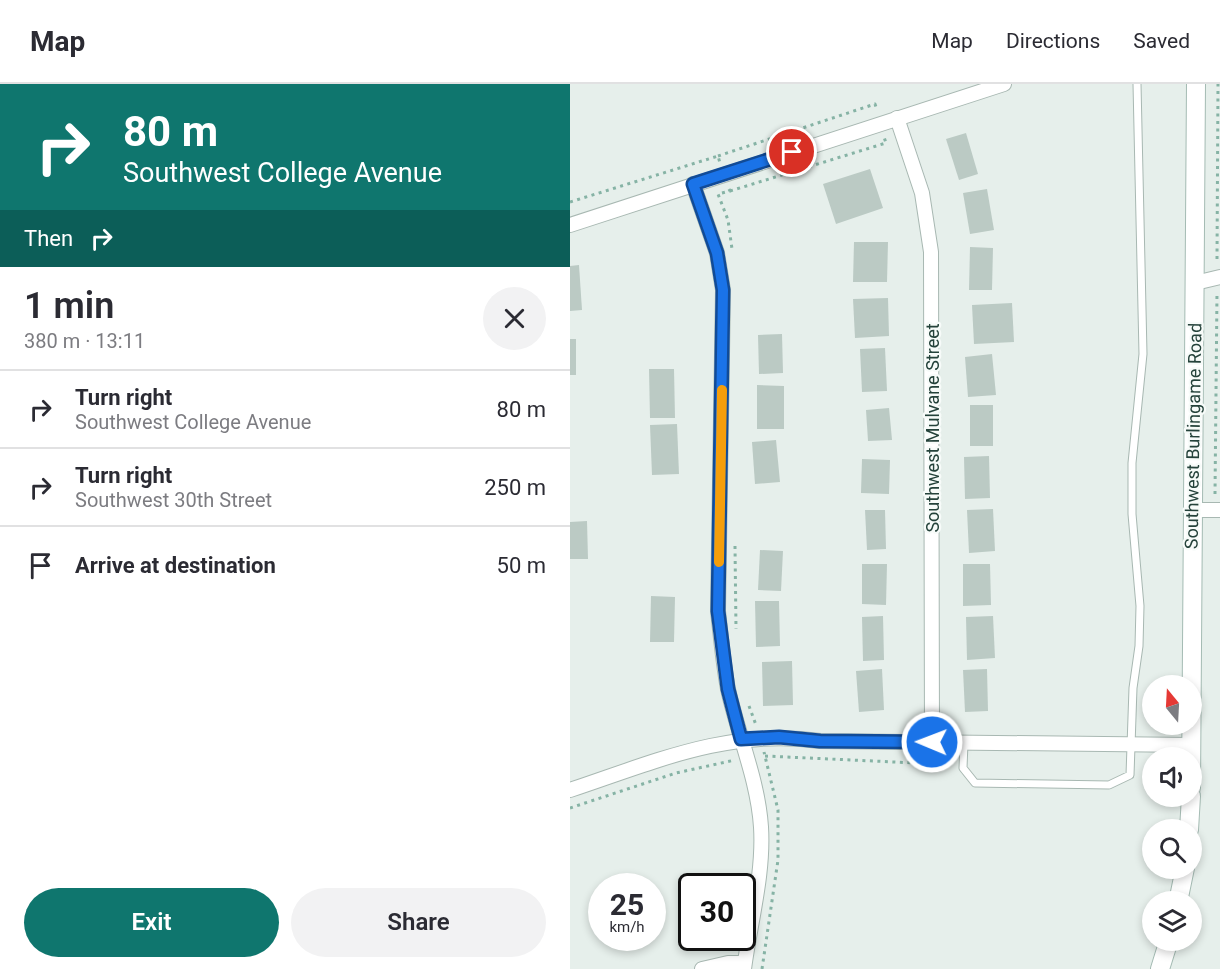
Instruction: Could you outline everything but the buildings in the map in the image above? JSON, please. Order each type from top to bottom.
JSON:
[{"type":"main road","name":"Southwest Burlingame Road","points":[[1192,745],[1197,84]]},
{"type":"main road","points":[[1160,969],[1166,951]]},
{"type":"street","points":[[570,225],[1004,84]]},
{"type":"street","name":"Southwest Mulvane Street","points":[[897,118],[922,193],[932,252],[932,742]]},
{"type":"street","points":[[693,184],[717,253],[723,290],[718,611],[728,689],[757,795],[761,827],[759,873],[744,966],[728,963],[702,969]]},
{"type":"street","points":[[1195,283],[1220,277]]},
{"type":"street","points":[[1192,510],[1220,510]]},
{"type":"street","points":[[570,790],[699,748],[741,739],[779,737],[820,741],[1192,745]]},
{"type":"lane","points":[[964,743],[963,768],[975,783],[1109,785],[1130,775],[1133,688],[1139,646],[1140,606],[1132,514],[1132,463],[1143,354],[1137,84]]},
{"type":"path","points":[[1216,259],[1218,84]]},
{"type":"path","points":[[718,156],[875,104]]},
{"type":"path","points":[[1215,494],[1217,292]]},
{"type":"slow traffic","points":[[719,562],[722,390]]},
{"type":"route","points":[[792,152],[693,184],[717,253],[723,290],[718,611],[728,689],[741,739],[779,737],[820,741],[932,742]]}]
